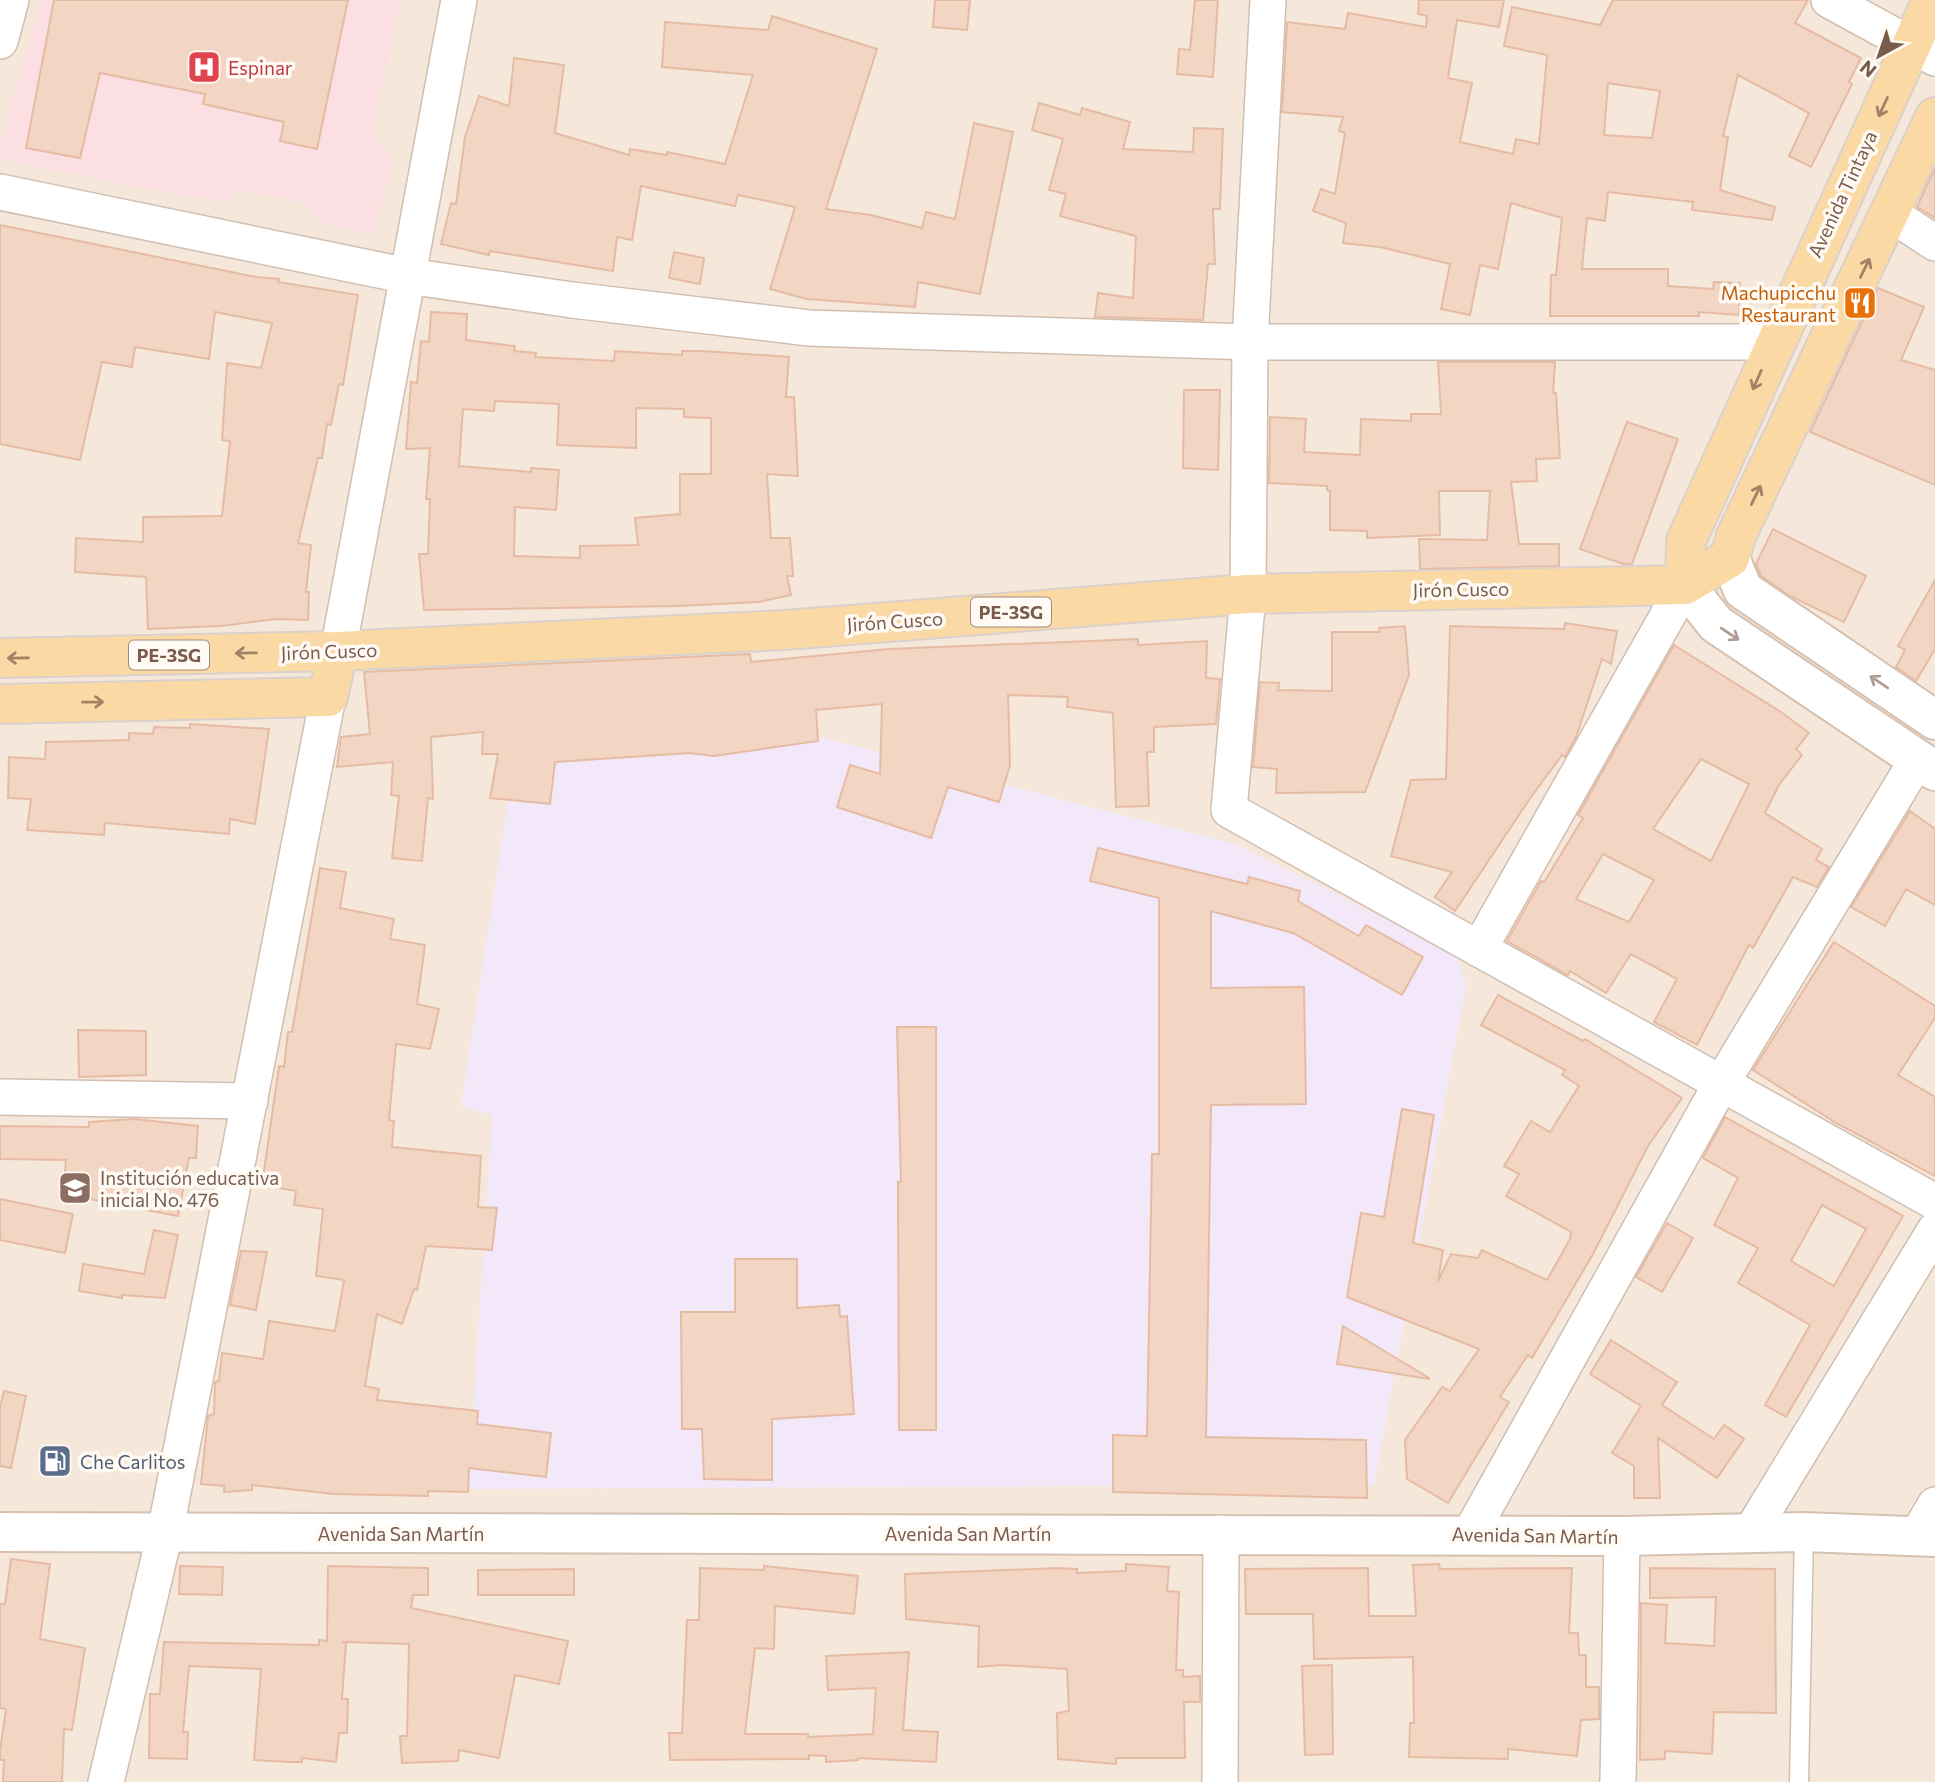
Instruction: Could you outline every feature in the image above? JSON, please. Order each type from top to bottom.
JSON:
[{"type":"main road","name":"Avenida Tintaya","points":[[1685,584],[1686,541],[1774,342],[1923,53],[1932,0]]},
{"type":"main road","points":[[1935,117],[1736,536],[1730,558],[1744,590],[1935,720]]},
{"type":"main road","name":"PE-3SG","points":[[1685,584],[1730,558]]},
{"type":"main road","points":[[1685,584],[1716,624],[1926,766]]},
{"type":"main road","name":"Jirón Cusco","points":[[0,658],[338,651],[785,629],[1248,594],[1685,584]]},
{"type":"main road","points":[[0,704],[328,697],[338,651]]},
{"type":"main road","name":"Avenida San Martín","points":[[0,1532],[1622,1536],[1929,1526]]},
{"type":"street","points":[[0,41],[11,0]]},
{"type":"street","points":[[338,651],[459,0]]},
{"type":"street","points":[[1268,0],[1250,342],[1248,594],[1229,810],[1935,1202]]},
{"type":"street","points":[[1829,0],[1923,53]]},
{"type":"street","points":[[0,192],[408,276],[572,300],[809,328],[1250,342],[1774,342]]},
{"type":"street","points":[[1891,214],[1935,243]]},
{"type":"street","points":[[1479,950],[1685,584]]},
{"type":"street","points":[[106,1782],[165,1534],[328,697]]},
{"type":"street","points":[[1470,1534],[1721,1084],[1926,766]]},
{"type":"street","points":[[0,1097],[250,1101]]},
{"type":"street","points":[[1751,1532],[1935,1230]]},
{"type":"street","points":[[1220,1782],[1221,1533]]},
{"type":"street","points":[[1618,1782],[1622,1536]]},
{"type":"lane","points":[[1799,1782],[1804,1532]]},
{"type":"shaded area","points":[[0,0],[1935,0],[1935,1782],[0,1782]]},
{"type":"shaded area","name":"Espinar","points":[[41,0],[401,0],[372,133],[392,162],[373,236],[318,222],[307,204],[242,190],[224,203],[0,160],[0,145]]},
{"type":"shaded area","points":[[815,736],[1235,844],[1457,955],[1466,986],[1374,1485],[468,1489],[492,1115],[461,1106],[517,743]]},
{"type":"building","points":[[54,0],[348,0],[317,149],[280,141],[284,122],[203,104],[205,94],[100,73],[80,158],[26,148]]},
{"type":"building","points":[[935,0],[970,0],[967,30],[933,27]]},
{"type":"building","points":[[1195,0],[1218,0],[1213,77],[1177,74],[1179,49],[1190,50]]},
{"type":"building","points":[[1419,0],[1504,0],[1499,27],[1457,20],[1448,78],[1472,83],[1460,142],[1513,154],[1516,139],[1539,144],[1547,55],[1504,46],[1512,7],[1600,25],[1613,0],[1808,0],[1795,23],[1861,58],[1849,82],[1852,84],[1811,167],[1789,156],[1809,113],[1738,75],[1723,136],[1728,137],[1720,190],[1775,207],[1772,220],[1692,210],[1693,202],[1608,192],[1605,221],[1587,218],[1582,269],[1668,269],[1668,286],[1713,289],[1714,282],[1740,283],[1739,315],[1699,312],[1699,316],[1550,316],[1551,275],[1556,275],[1562,218],[1511,203],[1498,269],[1480,265],[1470,315],[1441,309],[1450,264],[1380,247],[1343,243],[1346,223],[1313,211],[1321,189],[1335,194],[1345,133],[1339,131],[1343,117],[1282,112],[1287,22],[1345,29],[1348,13],[1426,27],[1427,16],[1418,14]],"holes":[[[1608,83],[1660,91],[1652,138],[1604,135]]]},
{"type":"building","points":[[772,16],[877,49],[826,209],[871,215],[922,228],[926,212],[955,219],[974,123],[1013,132],[980,294],[918,282],[915,307],[807,299],[770,289],[795,207],[738,195],[735,206],[641,186],[632,240],[617,237],[613,271],[490,251],[489,255],[441,244],[451,203],[456,204],[465,137],[479,96],[509,106],[514,58],[564,65],[555,133],[629,155],[630,149],[667,155],[667,152],[725,164],[753,75],[662,67],[665,22],[768,30]]},
{"type":"building","points":[[1039,103],[1080,115],[1082,108],[1130,122],[1123,149],[1193,152],[1194,128],[1223,129],[1220,209],[1213,209],[1215,264],[1208,264],[1203,320],[1095,317],[1098,293],[1133,298],[1136,236],[1060,216],[1066,194],[1049,190],[1063,139],[1032,130]]},
{"type":"building","points":[[1935,168],[1935,218],[1917,207]]},
{"type":"building","points":[[0,225],[256,277],[279,279],[278,282],[358,295],[343,385],[339,384],[331,425],[327,424],[322,458],[318,458],[298,543],[311,545],[306,592],[309,592],[308,620],[276,619],[221,626],[148,629],[146,577],[75,572],[76,538],[143,542],[143,517],[222,516],[230,441],[222,440],[227,363],[261,368],[272,323],[215,312],[209,359],[135,347],[132,367],[102,362],[80,460],[0,444]]},
{"type":"building","points":[[674,252],[704,258],[700,284],[669,278]]},
{"type":"building","points":[[1878,288],[1924,307],[1901,360],[1935,370],[1935,485],[1810,432]]},
{"type":"building","points":[[431,312],[467,314],[466,340],[515,346],[514,351],[536,353],[535,357],[614,361],[615,351],[682,355],[682,351],[703,351],[789,357],[786,397],[794,397],[798,476],[767,474],[771,538],[790,538],[793,576],[787,576],[791,595],[759,602],[677,606],[424,610],[419,554],[428,554],[430,499],[426,499],[430,448],[406,449],[411,382],[417,383],[421,341],[429,342]],"holes":[[[495,401],[559,404],[557,445],[636,448],[636,408],[684,409],[684,417],[711,418],[711,474],[680,474],[680,514],[635,518],[638,545],[580,546],[580,558],[514,556],[515,507],[556,510],[559,470],[531,468],[531,472],[459,466],[463,409],[494,411]]]},
{"type":"building","points":[[1438,362],[1555,362],[1553,393],[1556,393],[1560,458],[1536,459],[1537,481],[1511,482],[1519,544],[1559,544],[1559,566],[1420,569],[1419,539],[1487,540],[1490,491],[1439,491],[1440,535],[1367,538],[1367,531],[1330,530],[1330,491],[1327,486],[1269,483],[1270,417],[1306,419],[1304,452],[1360,455],[1361,419],[1411,421],[1411,414],[1441,414]]},
{"type":"building","points":[[1184,390],[1220,390],[1218,470],[1183,468]]},
{"type":"building","points":[[1627,422],[1678,439],[1632,564],[1623,564],[1580,549]]},
{"type":"building","points":[[1773,529],[1866,576],[1844,622],[1790,596],[1761,576],[1756,564]]},
{"type":"building","points":[[1935,580],[1935,649],[1916,681],[1896,667],[1905,650],[1898,646]]},
{"type":"building","points":[[1565,623],[1617,631],[1611,664],[1602,659],[1576,737],[1565,757],[1562,755],[1531,797],[1455,911],[1435,897],[1452,872],[1391,856],[1411,780],[1446,779],[1450,626],[1564,629]]},
{"type":"building","points":[[1405,626],[1409,675],[1365,792],[1276,793],[1277,769],[1253,767],[1260,682],[1279,683],[1278,690],[1332,691],[1332,632],[1380,632],[1379,628]]},
{"type":"building","points":[[1138,639],[1138,645],[1207,641],[1206,678],[1220,679],[1216,724],[1154,727],[1154,752],[1147,752],[1149,806],[1116,807],[1113,713],[1067,707],[1068,697],[1008,695],[1010,765],[999,802],[948,787],[931,838],[837,807],[850,765],[880,774],[882,704],[816,710],[818,741],[714,756],[690,753],[555,762],[550,804],[490,798],[498,754],[482,754],[483,732],[431,737],[433,799],[428,798],[422,861],[392,858],[399,796],[391,795],[393,762],[337,767],[341,737],[370,734],[364,672],[750,654],[751,662],[889,649]]},
{"type":"building","points":[[1674,645],[1781,712],[1809,733],[1796,749],[1802,755],[1779,785],[1765,813],[1822,849],[1816,860],[1829,867],[1817,887],[1793,877],[1753,948],[1749,945],[1697,1045],[1654,1022],[1677,979],[1631,954],[1606,993],[1570,971],[1568,975],[1507,941],[1541,881],[1544,882],[1583,818],[1578,815]],"holes":[[[1701,759],[1749,784],[1711,861],[1653,829]],[[1603,854],[1654,880],[1629,922],[1576,899]]]},
{"type":"building","points":[[190,724],[269,729],[255,824],[230,819],[229,834],[105,823],[104,835],[27,830],[31,799],[8,798],[9,757],[45,759],[46,742],[129,740],[129,733],[153,734],[154,727],[190,728]]},
{"type":"building","points":[[1910,811],[1935,829],[1935,905],[1906,889],[1885,926],[1851,907]]},
{"type":"building","points":[[1098,848],[1247,884],[1249,877],[1300,891],[1298,901],[1359,936],[1366,925],[1423,957],[1402,995],[1293,933],[1211,911],[1211,988],[1304,987],[1306,1104],[1211,1105],[1206,1437],[1366,1440],[1367,1498],[1113,1492],[1113,1435],[1147,1436],[1152,1154],[1159,1154],[1159,898],[1090,881]]},
{"type":"building","points":[[320,868],[346,872],[340,908],[394,919],[390,939],[425,945],[417,1004],[439,1009],[430,1049],[396,1044],[389,1120],[394,1121],[392,1147],[481,1156],[478,1207],[497,1208],[492,1250],[426,1246],[417,1290],[414,1289],[402,1324],[377,1314],[365,1386],[379,1389],[377,1400],[478,1411],[477,1424],[551,1433],[546,1477],[469,1468],[468,1492],[428,1491],[428,1496],[334,1494],[252,1485],[252,1490],[224,1492],[224,1486],[201,1484],[208,1416],[214,1414],[215,1382],[219,1381],[222,1353],[263,1359],[269,1321],[335,1331],[344,1280],[316,1276],[323,1209],[294,1205],[296,1191],[262,1185],[279,1066],[284,1067],[288,1032],[292,1032]]},
{"type":"building","points":[[1834,942],[1935,1006],[1935,1018],[1898,1075],[1935,1097],[1935,1176],[1836,1123],[1753,1070]]},
{"type":"building","points":[[1498,995],[1583,1041],[1585,1039],[1682,1098],[1648,1146],[1593,1254],[1532,1358],[1528,1355],[1500,1397],[1509,1402],[1448,1503],[1407,1479],[1405,1440],[1442,1387],[1450,1391],[1479,1349],[1347,1297],[1361,1213],[1384,1217],[1402,1109],[1434,1115],[1413,1243],[1443,1250],[1438,1281],[1451,1254],[1478,1258],[1482,1250],[1547,1280],[1570,1239],[1571,1232],[1506,1196],[1519,1174],[1504,1166],[1531,1121],[1550,1132],[1579,1086],[1562,1075],[1565,1070],[1481,1025]]},
{"type":"building","points":[[897,1027],[936,1027],[936,1430],[899,1430],[898,1182],[901,1182]]},
{"type":"building","points":[[78,1030],[146,1031],[146,1075],[79,1077]]},
{"type":"building","points":[[1725,1117],[1903,1216],[1786,1417],[1765,1405],[1810,1325],[1738,1283],[1758,1248],[1714,1225],[1738,1178],[1703,1158]],"holes":[[[1822,1205],[1866,1229],[1834,1286],[1791,1261]]]},
{"type":"building","points":[[134,1119],[198,1126],[196,1158],[189,1158],[178,1216],[63,1194],[66,1160],[0,1159],[0,1126],[89,1127],[89,1122]]},
{"type":"building","points":[[0,1199],[73,1214],[65,1253],[0,1240]]},
{"type":"building","points":[[1667,1223],[1693,1238],[1662,1292],[1636,1277]]},
{"type":"building","points":[[154,1230],[178,1235],[165,1298],[122,1295],[122,1298],[79,1291],[83,1264],[144,1274]]},
{"type":"building","points":[[241,1251],[267,1252],[256,1310],[230,1305]]},
{"type":"building","points":[[735,1259],[797,1259],[797,1308],[839,1305],[840,1317],[847,1316],[854,1414],[772,1419],[772,1480],[704,1479],[702,1429],[682,1429],[681,1312],[735,1312]]},
{"type":"building","points":[[1343,1326],[1429,1378],[1429,1379],[1337,1364]]},
{"type":"building","points":[[1611,1340],[1677,1382],[1662,1405],[1714,1439],[1724,1425],[1744,1439],[1717,1478],[1658,1438],[1660,1498],[1634,1498],[1634,1466],[1612,1453],[1641,1406],[1590,1374]]},
{"type":"building","points":[[4,1391],[26,1396],[11,1468],[0,1466],[0,1407]]},
{"type":"building","points":[[11,1559],[50,1564],[40,1639],[85,1648],[72,1730],[64,1729],[62,1782],[3,1782],[4,1760],[0,1760],[0,1751],[6,1709],[0,1708],[0,1604],[5,1604]]},
{"type":"building","points":[[1126,1564],[1169,1567],[1167,1591],[1179,1592],[1176,1670],[1183,1670],[1183,1677],[1200,1676],[1200,1702],[1184,1702],[1185,1758],[1116,1758],[1116,1764],[1058,1759],[1057,1713],[1069,1711],[1067,1669],[1002,1665],[978,1667],[979,1626],[906,1619],[905,1574],[1058,1568],[1077,1569],[1077,1573],[1126,1571]]},
{"type":"building","points":[[1439,1564],[1440,1569],[1572,1568],[1569,1633],[1578,1633],[1579,1655],[1586,1655],[1586,1687],[1599,1687],[1599,1719],[1581,1720],[1577,1756],[1508,1749],[1508,1759],[1409,1757],[1410,1723],[1414,1723],[1413,1657],[1314,1659],[1313,1614],[1246,1614],[1245,1569],[1368,1568],[1369,1616],[1416,1616],[1413,1565]]},
{"type":"building","points":[[180,1566],[223,1567],[222,1595],[179,1594]]},
{"type":"building","points":[[328,1566],[428,1568],[428,1595],[413,1595],[411,1608],[568,1641],[559,1684],[515,1675],[499,1758],[459,1750],[458,1761],[402,1763],[400,1736],[407,1736],[409,1644],[342,1642],[346,1643],[342,1699],[348,1699],[347,1733],[339,1733],[336,1762],[302,1758],[302,1762],[288,1762],[254,1760],[261,1669],[189,1666],[183,1732],[188,1732],[187,1759],[149,1758],[150,1694],[160,1694],[164,1642],[319,1645],[319,1640],[327,1641]]},
{"type":"building","points":[[764,1566],[858,1576],[854,1614],[775,1606],[774,1649],[755,1648],[745,1734],[808,1734],[808,1737],[873,1734],[876,1688],[828,1690],[826,1656],[909,1652],[903,1730],[938,1732],[936,1762],[858,1758],[826,1762],[826,1756],[809,1755],[809,1759],[670,1760],[669,1733],[682,1733],[687,1620],[699,1620],[700,1568],[764,1570]]},
{"type":"building","points":[[1650,1568],[1775,1569],[1776,1713],[1714,1712],[1712,1754],[1665,1751],[1665,1759],[1640,1760],[1641,1603],[1667,1605],[1665,1643],[1714,1646],[1716,1597],[1650,1598]]},
{"type":"building","points":[[574,1569],[574,1595],[478,1595],[478,1570]]},
{"type":"building","points":[[1332,1665],[1333,1754],[1305,1755],[1302,1666]]},
{"type":"place","name":"Espinar","points":[[204,67]]},
{"type":"place","name":"Machupicchu Restaurant","points":[[1860,303]]},
{"type":"place","name":"Institución educativa inicial No. 476","points":[[75,1188]]},
{"type":"place","name":"Che Carlitos","points":[[55,1461]]}]
